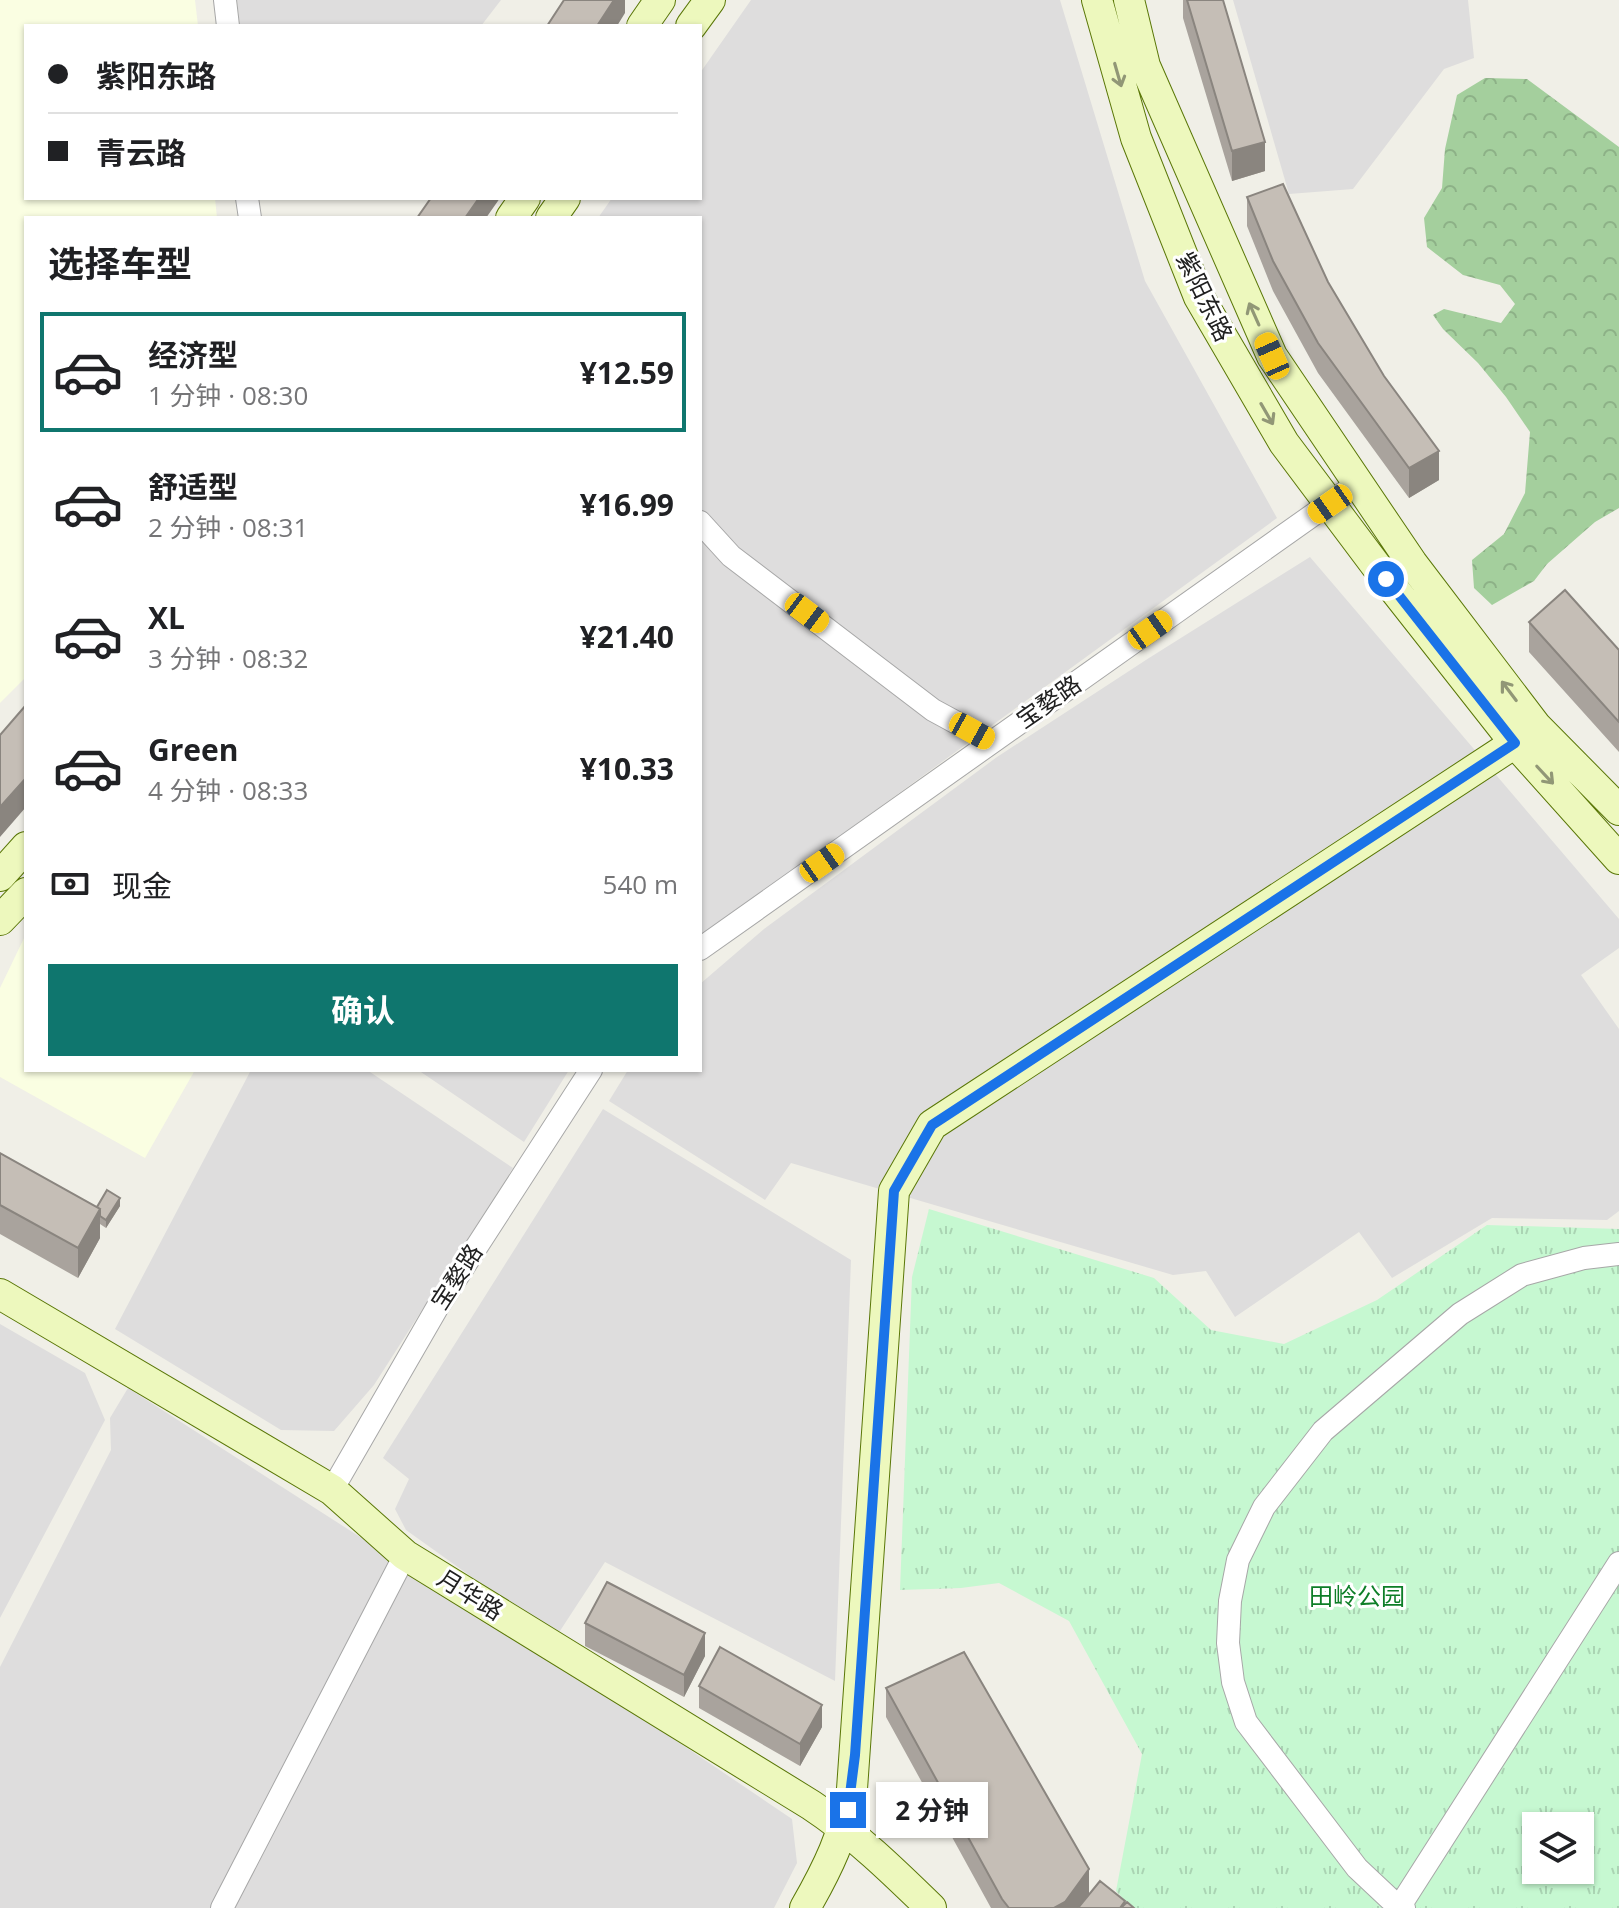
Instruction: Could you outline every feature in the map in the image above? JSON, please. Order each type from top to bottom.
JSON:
[{"type":"street","points":[[225,0],[228,24]]},
{"type":"street","points":[[643,24],[660,0]]},
{"type":"street","points":[[692,24],[710,0]]},
{"type":"street","name":"紫阳东路","points":[[1129,0],[1145,66],[1272,356],[1525,734],[1619,859]]},
{"type":"street","name":"紫阳东路","points":[[1103,1],[1136,138],[1199,297],[1284,443],[1386,579],[1525,734],[1619,810]]},
{"type":"street","name":"宝婺路","points":[[702,948],[1358,483]]},
{"type":"street","points":[[702,524],[731,556],[933,710],[992,742]]},
{"type":"street","points":[[805,1908],[833,1856],[844,1828],[852,1789],[894,1191],[932,1125],[1525,734]]},
{"type":"street","points":[[0,876],[24,849]]},
{"type":"street","points":[[0,920],[24,895]]},
{"type":"street","name":"宝婺路","points":[[332,1490],[437,1308],[590,1072]]},
{"type":"street","points":[[1619,1254],[1584,1258],[1522,1275],[1460,1314],[1323,1431],[1264,1507],[1238,1560],[1230,1601],[1228,1643],[1233,1682],[1246,1722],[1357,1868],[1402,1907],[1619,1563]]},
{"type":"street","name":"月华路","points":[[0,1294],[332,1490],[405,1555],[811,1805],[844,1828],[931,1908]]},
{"type":"street","points":[[222,1908],[405,1555]]},
{"type":"shaded area","points":[[0,0],[195,0],[198,24],[24,24],[24,200],[215,200],[217,216],[24,216],[24,679],[0,703]]},
{"type":"shaded area","points":[[237,0],[501,0],[483,24],[240,24]]},
{"type":"shaded area","points":[[751,0],[1060,0],[1145,281],[1277,518],[702,937],[702,216],[599,216],[611,200],[702,200],[702,70]]},
{"type":"shaded area","points":[[1233,0],[1468,0],[1474,58],[1444,69],[1353,189],[1289,194]]},
{"type":"shaded area","points":[[1310,557],[1619,919],[1619,948],[1581,975],[1619,1029],[1619,1211],[1607,1220],[1492,1218],[1392,1278],[1359,1232],[1235,1317],[1206,1271],[1173,1275],[791,1163],[765,1200],[609,1101],[627,1072],[702,1072],[702,982],[764,929],[997,757]]},
{"type":"shaded area","points":[[24,938],[24,1072],[194,1072],[145,1158],[0,1077],[0,988]]},
{"type":"shaded area","points":[[250,1072],[370,1072],[513,1168],[374,1385],[334,1431],[281,1430],[115,1329]]},
{"type":"shaded area","points":[[421,1072],[568,1072],[524,1142]]},
{"type":"shaded area","points":[[603,1109],[851,1260],[835,1681],[605,1562],[556,1637],[406,1530],[395,1509],[409,1479],[383,1458]]},
{"type":"shaded area","points":[[0,1324],[85,1373],[105,1420],[0,1618]]},
{"type":"shaded area","points":[[128,1388],[656,1727],[792,1819],[797,1863],[774,1908],[0,1908],[0,1667],[111,1450],[110,1418]]},
{"type":"green space","points":[[1485,78],[1527,79],[1619,147],[1619,508],[1595,522],[1547,564],[1534,581],[1492,605],[1474,588],[1472,560],[1504,534],[1525,493],[1530,432],[1478,363],[1433,315],[1444,309],[1501,323],[1515,304],[1500,285],[1463,275],[1427,247],[1424,218],[1442,188],[1445,149],[1457,95]]},
{"type":"green space","name":"田岭公园","points":[[929,1209],[1154,1278],[1211,1330],[1284,1344],[1377,1300],[1487,1225],[1619,1229],[1619,1908],[1132,1908],[1116,1891],[1142,1754],[1069,1621],[999,1583],[900,1590],[912,1277]]},
{"type":"building","points":[[564,0],[614,0],[598,24],[548,24]]},
{"type":"building","points":[[1187,0],[1223,0],[1265,142],[1232,151]]},
{"type":"building","points":[[1283,184],[1328,282],[1384,376],[1439,451],[1409,468],[1318,343],[1273,261],[1247,197]]},
{"type":"building","points":[[430,200],[478,200],[466,216],[418,216]]},
{"type":"building","points":[[1565,590],[1619,650],[1619,722],[1529,622]]},
{"type":"building","points":[[24,707],[24,780],[0,807],[0,735]]},
{"type":"building","points":[[0,1153],[100,1209],[78,1248],[0,1205]]},
{"type":"building","points":[[107,1190],[120,1198],[106,1220],[100,1216],[97,1207]]},
{"type":"building","points":[[607,1582],[705,1633],[684,1675],[585,1623]]},
{"type":"building","points":[[720,1647],[822,1705],[800,1744],[699,1686]]},
{"type":"building","points":[[964,1652],[1089,1869],[1065,1902],[1054,1908],[1009,1908],[1002,1899],[886,1688]]},
{"type":"building","points":[[1100,1881],[1125,1901],[1120,1908],[1078,1908]]},
{"type":"route","points":[[848,1810],[855,1755],[894,1191],[932,1125],[1515,743],[1386,579]]}]
